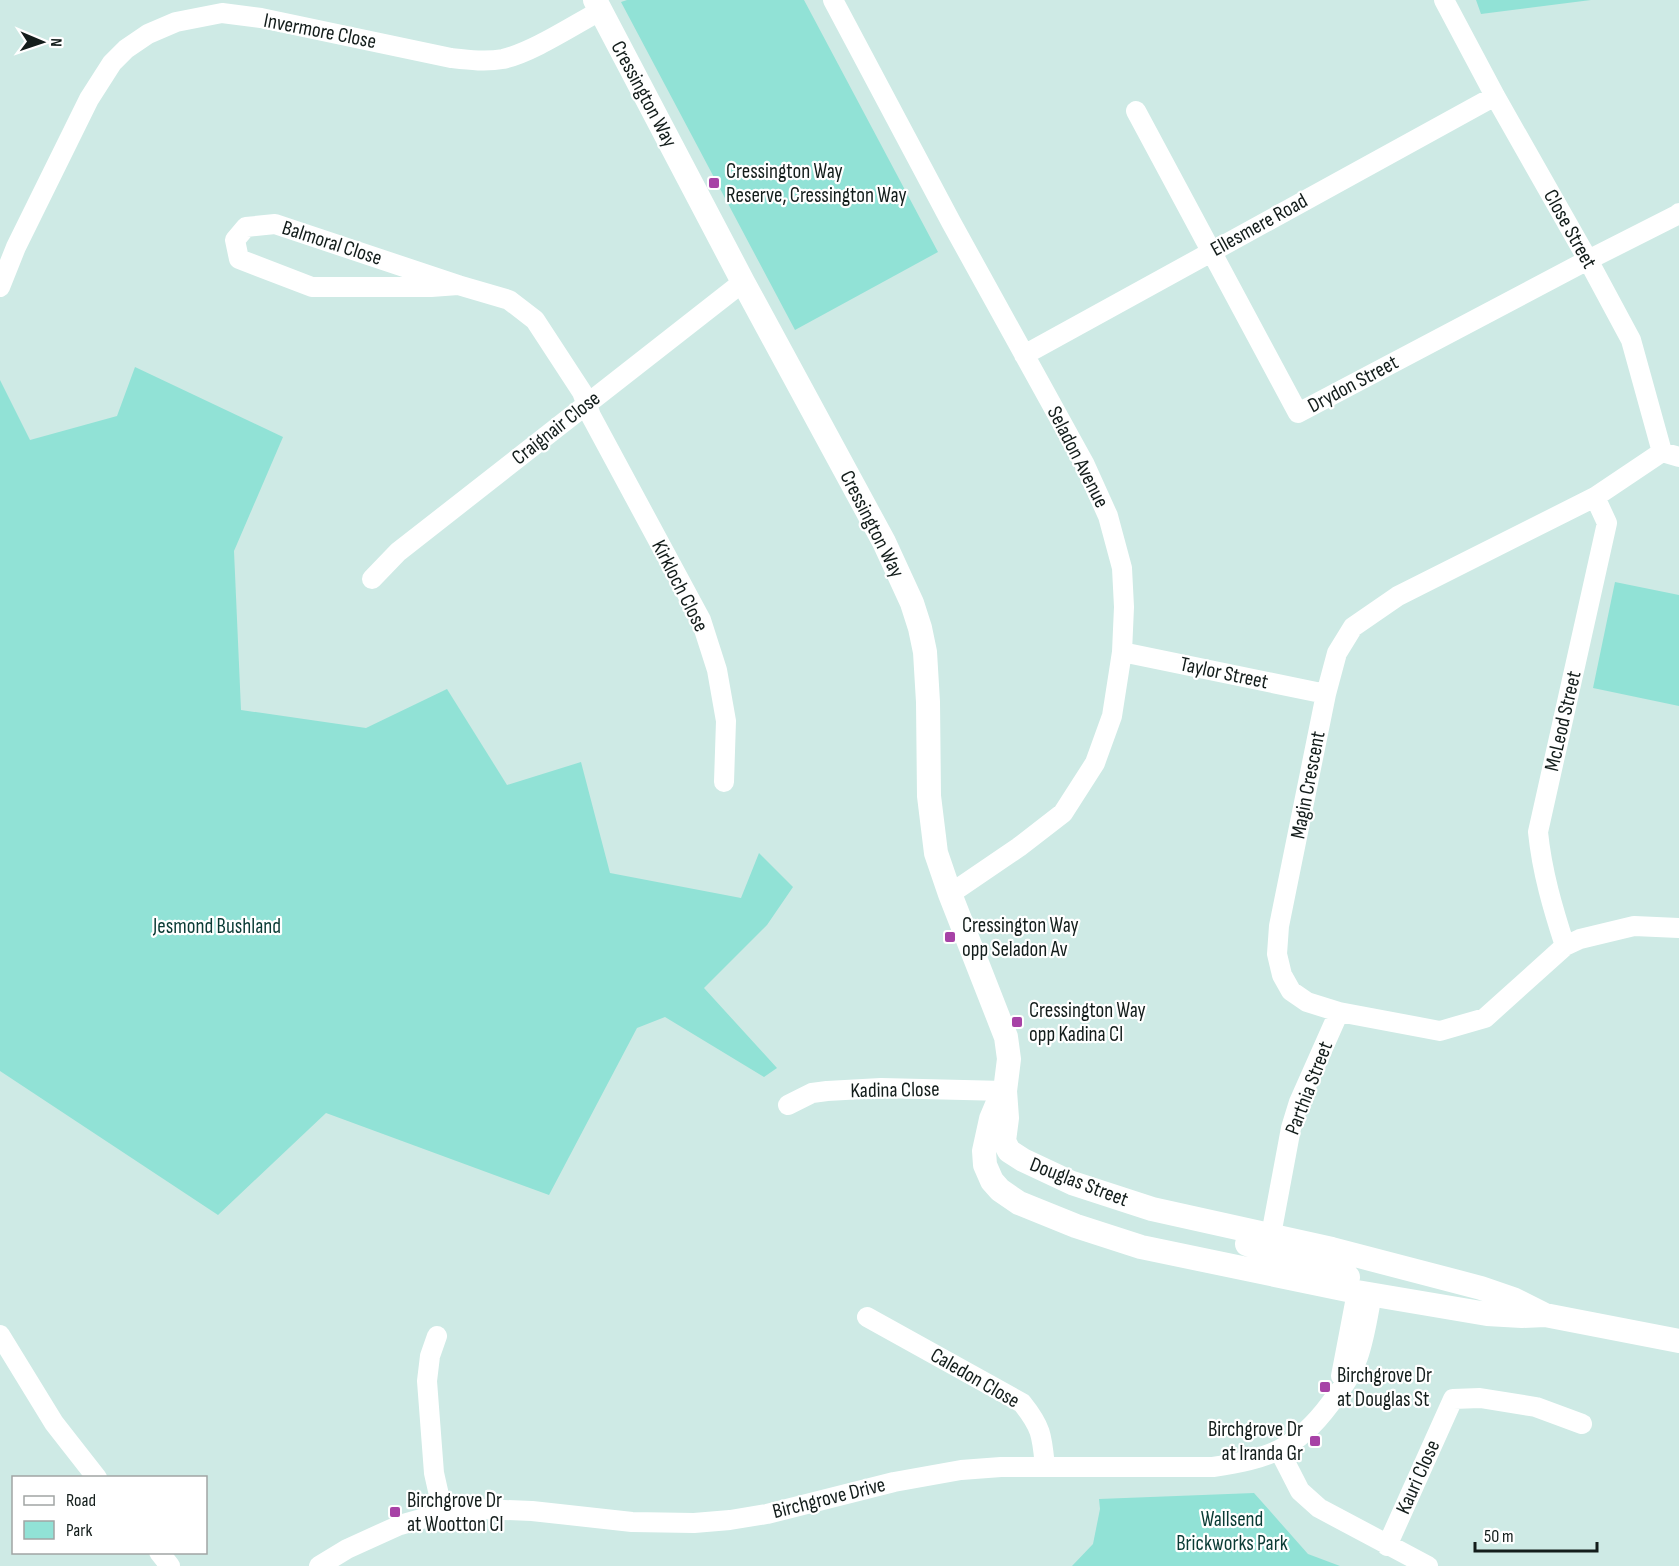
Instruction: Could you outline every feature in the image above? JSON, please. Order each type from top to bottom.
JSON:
[{"type":"street","name":"Seladon Avenue","points":[[833,0],[951,222],[1084,463],[1108,516],[1122,568],[1124,607],[1122,652],[1112,716],[1095,763],[1063,813],[1019,847],[950,894]]},
{"type":"street","name":"Close Street","points":[[1444,0],[1630,340],[1671,455]]},
{"type":"street","name":"Cressington Way","points":[[597,5],[743,282],[884,542],[914,612],[925,652],[931,815],[936,853],[1006,1037],[1009,1059],[1005,1091]]},
{"type":"street","name":"Invermore Close","points":[[0,287],[16,247],[89,99],[112,63],[126,49],[148,34],[176,22],[222,13],[261,18],[452,58],[474,61],[491,60],[519,54],[597,5]]},
{"type":"street","name":"Ellesmere Road","points":[[1024,355],[1495,96]]},
{"type":"street","name":"Drydon Street","points":[[1136,111],[1298,413],[1679,213]]},
{"type":"street","name":"Balmoral Close","points":[[458,285],[420,288],[312,287],[239,259],[236,240],[246,227],[275,224],[509,300],[535,320],[582,392],[586,404]]},
{"type":"street","name":"Craignair Close","points":[[372,579],[398,552],[743,282]]},
{"type":"street","name":"Kirkloch Close","points":[[586,404],[701,620],[717,670],[726,721],[724,782]]},
{"type":"street","name":"Magin Crescent","points":[[1565,946],[1485,1018],[1440,1031],[1339,1012],[1307,1002],[1291,991],[1282,975],[1277,954],[1279,926],[1326,694],[1337,653],[1353,627],[1398,596],[1595,497],[1671,455]]},
{"type":"street","name":"McLeod Street","points":[[1565,946],[1550,900],[1538,832],[1607,523],[1595,497]]},
{"type":"street","name":"Taylor Street","points":[[1122,652],[1326,694]]},
{"type":"street","points":[[1565,946],[1580,939],[1634,926],[1679,928]]},
{"type":"street","name":"Parthia Street","points":[[1271,1236],[1291,1128],[1299,1102],[1339,1012]]},
{"type":"street","name":"Kadina Close","points":[[788,1105],[812,1093],[838,1090],[881,1088],[1005,1091]]},
{"type":"street","name":"Douglas Street","points":[[1005,1091],[1007,1118],[1004,1141],[1009,1151],[1038,1168],[1072,1183],[1152,1209],[1332,1249],[1481,1288],[1513,1299],[1545,1314],[1679,1341]]},
{"type":"street","name":"Douglas Street","points":[[1005,1091],[991,1119],[984,1161],[992,1182],[1019,1203],[1076,1226],[1141,1247],[1487,1314],[1513,1316],[1545,1314]]},
{"type":"street","points":[[1152,1209],[1236,1241],[1348,1277],[1365,1291],[1389,1284],[1446,1291],[1481,1288]]},
{"type":"street","name":"Birchgrove Drive","points":[[319,1566],[347,1549],[400,1525],[443,1514],[478,1509],[532,1511],[640,1523],[730,1521],[894,1482],[961,1470],[1001,1467],[1213,1467],[1242,1463],[1279,1450],[1291,1443],[1307,1431],[1330,1404],[1338,1386],[1365,1291]]},
{"type":"street","name":"Caledon Close","points":[[867,1317],[1022,1403],[1034,1417],[1042,1434],[1045,1467]]},
{"type":"street","points":[[0,1335],[54,1423],[95,1476]]},
{"type":"street","points":[[437,1336],[430,1356],[427,1381],[433,1462],[443,1514]]},
{"type":"street","name":"Kauri Close","points":[[1388,1546],[1453,1399],[1480,1398],[1536,1407],[1582,1424]]},
{"type":"street","points":[[1279,1450],[1300,1491],[1318,1508],[1428,1566]]},
{"type":"street","points":[[161,1554],[170,1566]]},
{"type":"green space","points":[[627,0],[804,0],[938,252],[795,330],[621,2]]},
{"type":"green space","points":[[1476,0],[1591,0],[1481,14]]},
{"type":"green space","name":"Jesmond Bushland","points":[[135,367],[283,437],[234,551],[241,710],[366,728],[447,689],[507,785],[581,762],[610,873],[741,898],[759,853],[793,887],[767,925],[704,988],[777,1068],[764,1077],[665,1017],[637,1028],[549,1195],[326,1113],[218,1215],[0,1071],[0,380],[30,440],[117,416]]},
{"type":"green space","points":[[1615,582],[1679,595],[1679,706],[1593,688]]},
{"type":"green space","name":"Wallsend Brickworks Park","points":[[1254,1493],[1308,1554],[1340,1566],[1072,1566],[1093,1544],[1100,1509],[1099,1499]]},
{"type":"place","name":"Cressington Way Reserve, Cressington Way","points":[[714,183]]},
{"type":"place","name":"Cressington Way opp Seladon Av","points":[[950,937]]},
{"type":"place","name":"Cressington Way opp Kadina Cl","points":[[1017,1022]]},
{"type":"place","name":"Birchgrove Dr at Douglas St","points":[[1325,1387]]},
{"type":"place","name":"Birchgrove Dr at Iranda Gr","points":[[1315,1441]]},
{"type":"place","name":"Birchgrove Dr at Wootton Cl","points":[[395,1512]]}]
